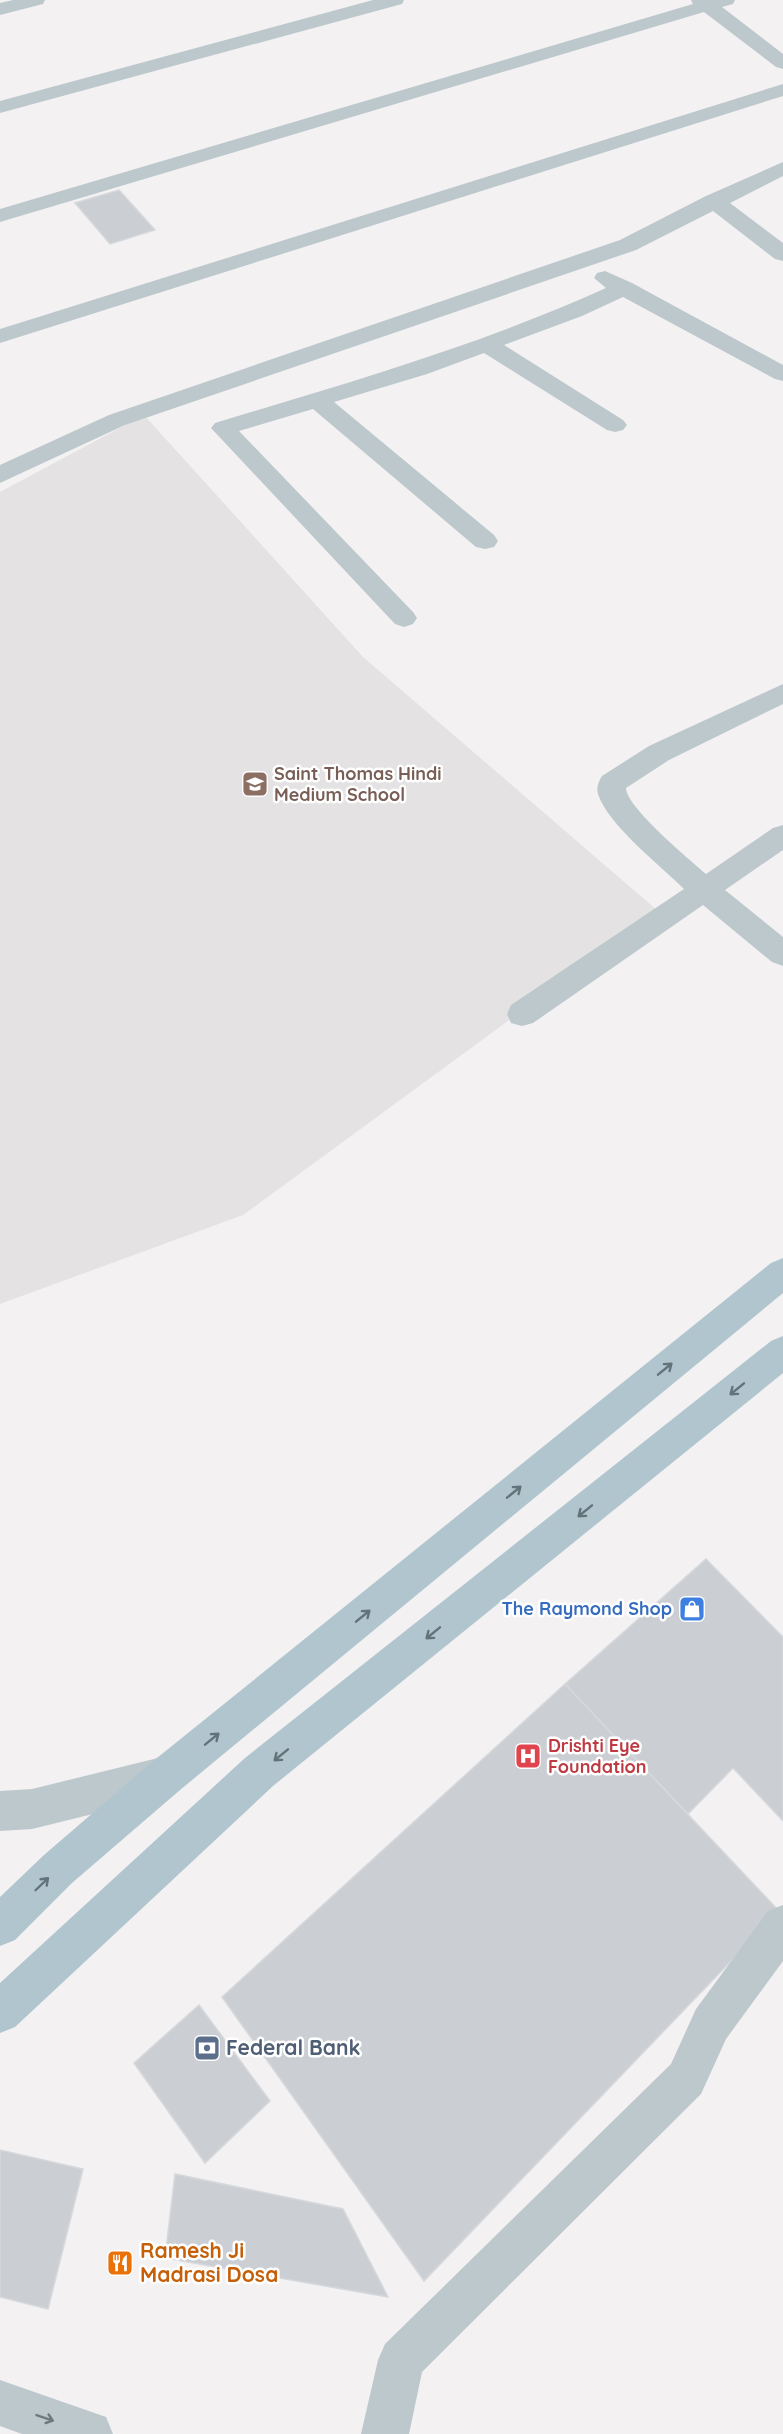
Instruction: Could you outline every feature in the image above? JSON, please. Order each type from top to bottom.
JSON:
[{"type":"main road","points":[[0,1925],[58,1869],[166,1776],[783,1273]]},
{"type":"main road","points":[[0,2012],[259,1772],[783,1352]]},
{"type":"street","points":[[0,9],[36,0]]},
{"type":"street","points":[[0,107],[395,0]]},
{"type":"street","points":[[0,216],[711,2],[783,63]]},
{"type":"street","points":[[0,336],[783,90]]},
{"type":"street","points":[[0,475],[117,420],[628,245],[783,168]]},
{"type":"street","points":[[714,201],[783,254]]},
{"type":"street","points":[[577,262],[783,374]]},
{"type":"street","points":[[404,618],[223,428],[419,369],[574,311],[624,288]]},
{"type":"street","points":[[486,344],[615,425]]},
{"type":"street","points":[[317,400],[484,541]]},
{"type":"street","points":[[783,693],[658,753],[612,783],[612,794],[625,815],[703,889],[783,954]]},
{"type":"street","points":[[522,1014],[783,836]]},
{"type":"street","points":[[0,1811],[32,1809],[166,1776]]},
{"type":"street","points":[[384,2434],[401,2360],[687,2079],[711,2024],[783,1926]]},
{"type":"street","points":[[0,2403],[89,2434]]},
{"type":"shaded area","name":"Saint Thomas Hindi Medium School","points":[[144,415],[363,657],[658,911],[243,1215],[0,1304],[0,492]]},
{"type":"building","points":[[119,190],[155,230],[110,244],[75,203]]},
{"type":"building","points":[[706,1559],[783,1637],[783,1821],[733,1768],[688,1814],[565,1684]]},
{"type":"building","points":[[565,1684],[779,1911],[424,2281],[222,1997]]},
{"type":"building","points":[[199,2005],[270,2101],[205,2163],[134,2063]]},
{"type":"building","points":[[0,2150],[83,2169],[48,2309],[0,2297]]},
{"type":"building","points":[[175,2174],[343,2209],[388,2297],[165,2258]]},
{"type":"place","name":"Saint Thomas Hindi Medium School","points":[[255,784]]},
{"type":"place","name":"The Raymond Shop","points":[[692,1609]]},
{"type":"place","name":"Drishti Eye Foundation","points":[[528,1756]]},
{"type":"place","name":"Federal Bank","points":[[207,2048]]},
{"type":"place","name":"Ramesh Ji Madrasi Dosa","points":[[120,2263]]}]
